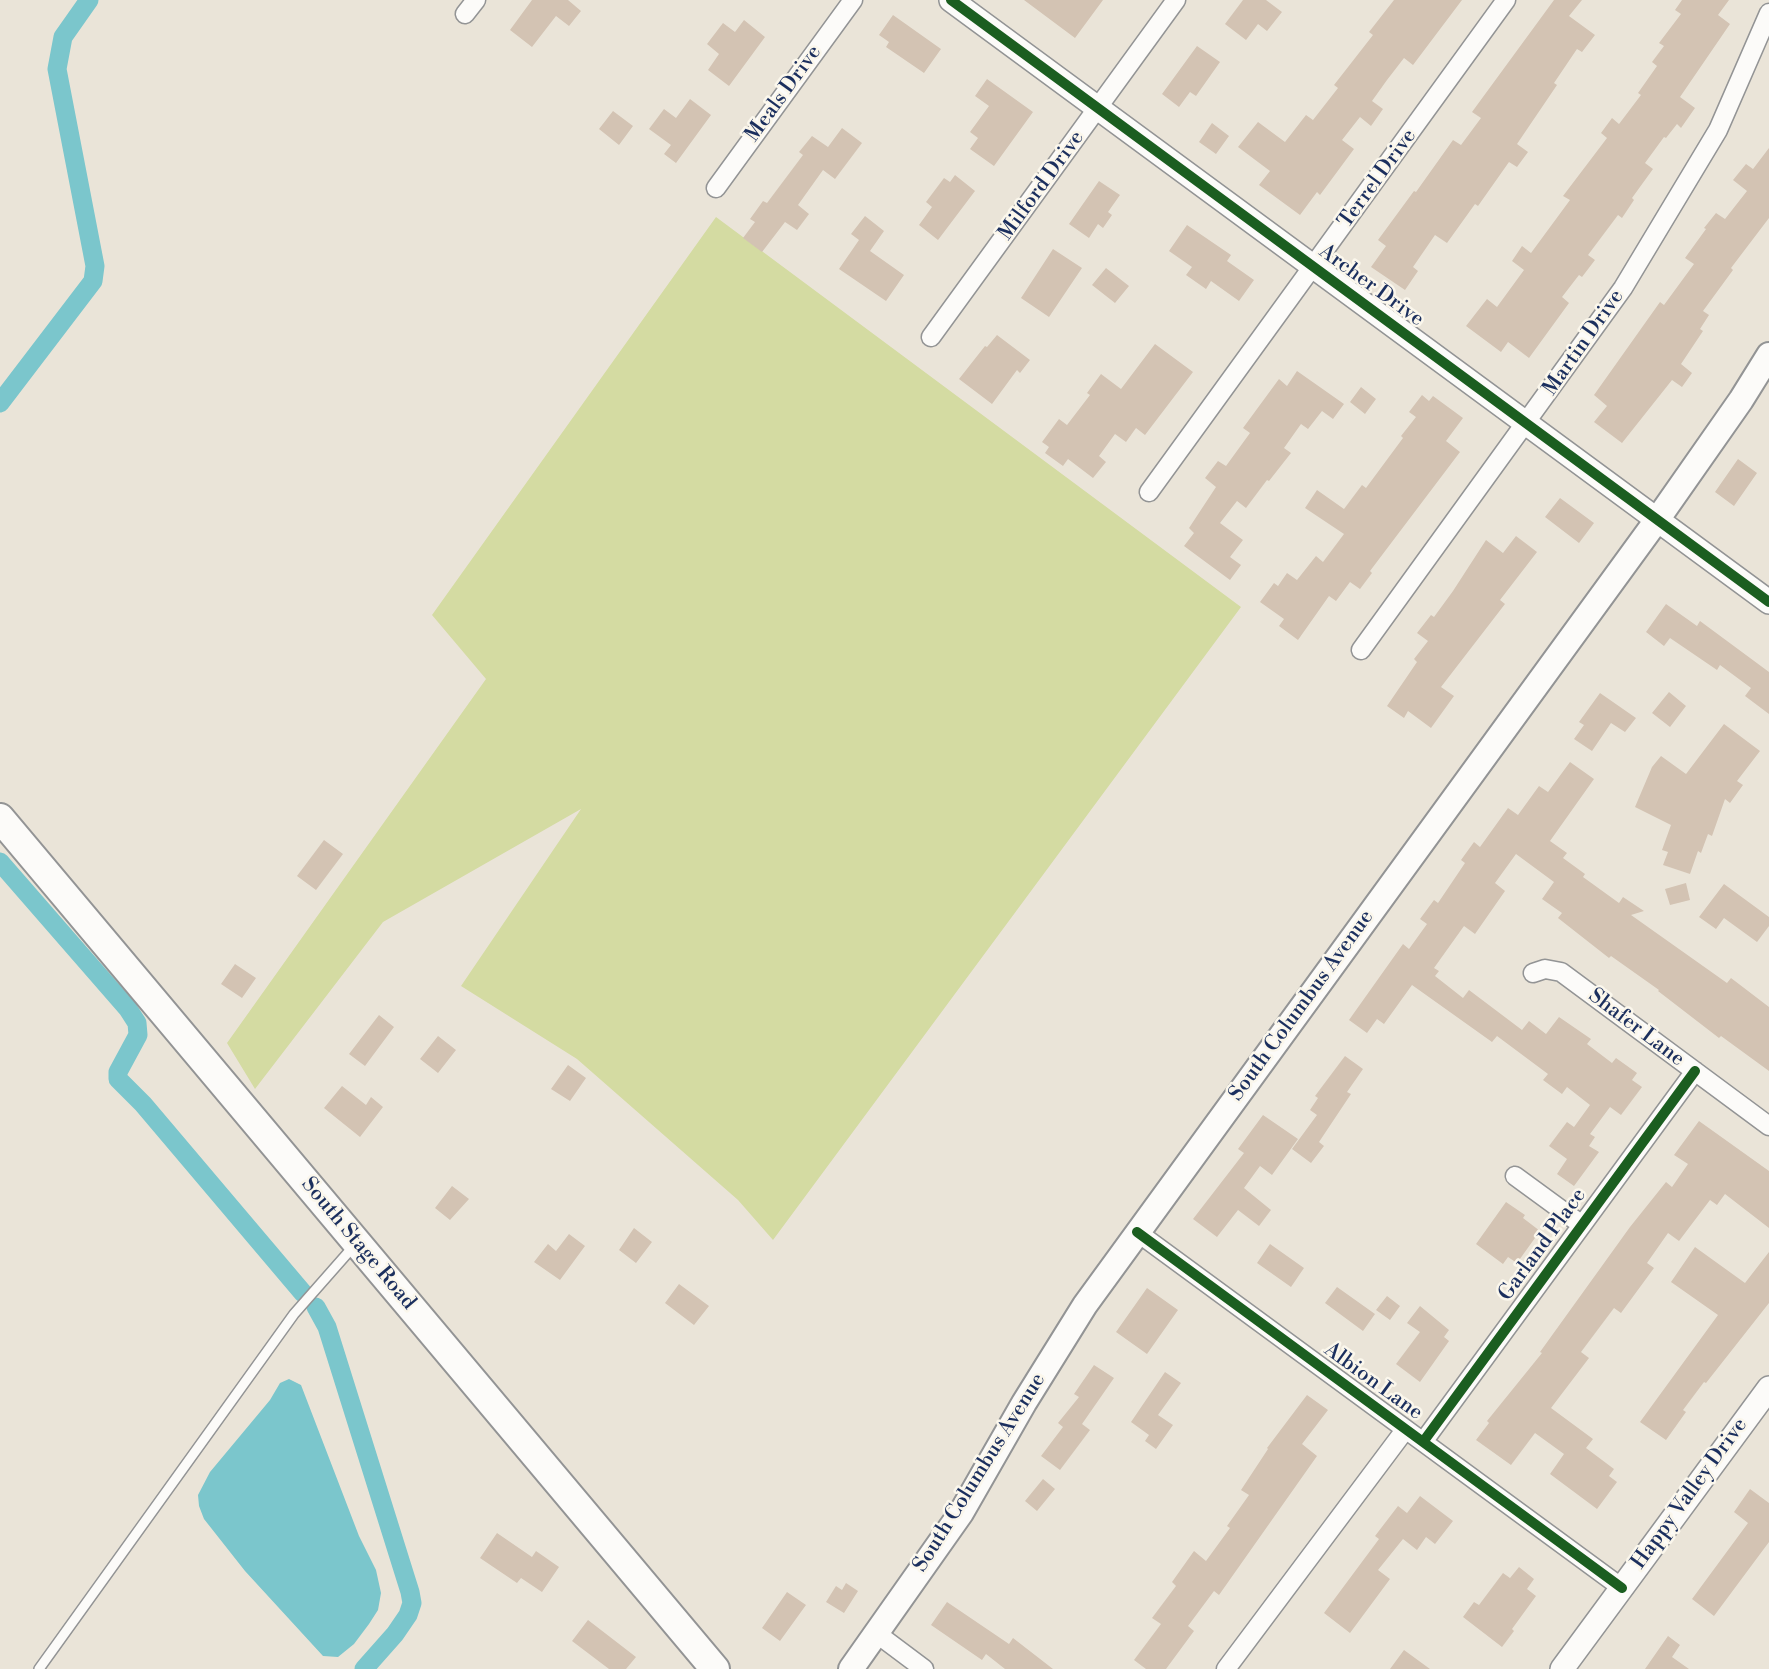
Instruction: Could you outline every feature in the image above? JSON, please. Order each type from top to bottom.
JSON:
[{"type":"main road","name":"South Columbus Avenue","points":[[850,1669],[961,1513],[1066,1336],[1137,1232],[1657,520],[1741,400],[1769,355]]},
{"type":"main road","name":"South Stage Road","points":[[0,818],[715,1669]]},
{"type":"street","name":"Meals Drive","points":[[716,188],[853,0]]},
{"type":"street","name":"Archer Drive","points":[[951,0],[1769,603]]},
{"type":"street","name":"Milford Drive","points":[[931,337],[1176,0]]},
{"type":"street","name":"Terrel Drive","points":[[1149,492],[1506,0]]},
{"type":"street","name":"Martin Drive","points":[[1361,650],[1623,288],[1718,130],[1769,13]]},
{"type":"street","name":"Shafer Lane","points":[[1533,973],[1545,970],[1561,972],[1769,1126]]},
{"type":"street","name":"Garland Place","points":[[1423,1442],[1695,1071]]},
{"type":"street","points":[[1514,1176],[1582,1225]]},
{"type":"street","name":"Albion Lane","points":[[1137,1232],[1622,1588]]},
{"type":"street","name":"Happy Valley Drive","points":[[1562,1669],[1769,1388]]},
{"type":"street","points":[[1226,1669],[1405,1430]]},
{"type":"street","points":[[876,1633],[924,1669]]},
{"type":"lane","points":[[39,1669],[295,1314],[357,1243]]},
{"type":"green space","points":[[716,217],[1241,607],[773,1240],[738,1200],[577,1059],[461,986],[581,809],[383,922],[255,1089],[227,1043],[486,679],[432,615]]},
{"type":"water","points":[[289,1379],[301,1385],[359,1536],[376,1570],[381,1593],[378,1610],[369,1624],[354,1644],[338,1657],[323,1656],[245,1571],[204,1519],[199,1506],[198,1495],[210,1472],[270,1400],[280,1383]]},
{"type":"building","points":[[532,0],[568,0],[581,11],[569,26],[556,16],[532,47],[510,30]]},
{"type":"building","points":[[1024,0],[1103,0],[1075,38]]},
{"type":"building","points":[[1243,0],[1266,0],[1282,12],[1267,31],[1258,24],[1246,40],[1225,24]]},
{"type":"building","points":[[1394,0],[1462,0],[1413,65],[1404,58],[1387,80],[1372,101],[1383,109],[1371,126],[1360,117],[1342,140],[1354,149],[1320,195],[1317,192],[1300,215],[1259,185],[1270,171],[1238,147],[1258,122],[1285,142],[1306,115],[1313,120],[1338,88],[1334,85],[1373,35],[1369,32]]},
{"type":"building","points":[[1554,0],[1582,0],[1569,16],[1595,35],[1582,52],[1577,49],[1554,83],[1557,85],[1517,144],[1528,152],[1517,167],[1509,162],[1478,206],[1475,204],[1447,243],[1435,235],[1413,267],[1418,271],[1405,290],[1371,267],[1386,246],[1378,240],[1453,140],[1461,145],[1481,118],[1472,112]]},
{"type":"building","points":[[1682,0],[1729,0],[1718,15],[1730,24],[1680,97],[1695,108],[1681,128],[1677,124],[1666,138],[1664,137],[1645,163],[1653,169],[1632,198],[1634,200],[1622,218],[1618,215],[1588,255],[1595,260],[1562,297],[1569,303],[1529,358],[1508,342],[1501,352],[1466,326],[1487,299],[1497,307],[1524,270],[1512,261],[1522,246],[1531,253],[1570,200],[1563,196],[1607,138],[1601,133],[1612,118],[1619,124],[1641,95],[1638,93],[1657,66],[1652,62],[1664,46],[1659,43],[1681,14],[1675,10]]},
{"type":"building","points":[[893,15],[941,49],[924,73],[886,47],[889,42],[879,35]]},
{"type":"building","points":[[744,20],[765,37],[729,86],[708,70],[719,54],[707,44],[723,23],[735,32]]},
{"type":"building","points":[[1197,46],[1220,62],[1196,96],[1190,92],[1179,107],[1162,94]]},
{"type":"building","points":[[987,79],[1033,112],[994,166],[970,149],[978,138],[970,132],[989,106],[975,96]]},
{"type":"building","points":[[690,99],[711,115],[676,163],[664,154],[671,145],[649,129],[664,109],[676,118]]},
{"type":"building","points":[[613,111],[633,126],[619,145],[599,129]]},
{"type":"building","points":[[1212,123],[1229,136],[1216,154],[1199,142]]},
{"type":"building","points":[[842,128],[862,143],[835,179],[823,170],[798,205],[809,214],[797,230],[785,222],[762,252],[743,238],[755,222],[750,219],[763,201],[767,203],[803,155],[799,152],[812,136],[828,147]]},
{"type":"building","points":[[1769,148],[1769,218],[1703,311],[1709,315],[1700,329],[1703,331],[1681,364],[1692,373],[1682,387],[1672,380],[1622,443],[1594,422],[1607,406],[1594,395],[1660,302],[1664,305],[1694,264],[1685,258],[1706,229],[1704,228],[1716,213],[1725,219],[1747,191],[1733,180],[1746,164],[1753,169]]},
{"type":"building","points":[[955,175],[975,191],[938,240],[919,225],[932,207],[926,202],[944,178],[950,182]]},
{"type":"building","points":[[1099,181],[1120,195],[1108,212],[1112,215],[1103,228],[1098,224],[1089,238],[1069,224]]},
{"type":"building","points":[[865,216],[884,231],[870,251],[904,275],[886,301],[839,269],[859,240],[851,234]]},
{"type":"building","points":[[1187,225],[1231,255],[1227,261],[1254,280],[1239,301],[1211,281],[1206,289],[1186,275],[1192,267],[1169,251]]},
{"type":"building","points":[[1053,249],[1082,268],[1049,317],[1021,298]]},
{"type":"building","points":[[1106,268],[1129,286],[1115,303],[1092,285]]},
{"type":"building","points":[[997,335],[1030,360],[1020,373],[1017,370],[992,404],[959,379]]},
{"type":"building","points":[[1155,344],[1193,372],[1145,435],[1136,428],[1126,442],[1115,434],[1099,456],[1106,462],[1093,478],[1068,459],[1063,466],[1045,453],[1049,447],[1042,442],[1059,419],[1067,425],[1090,395],[1087,393],[1101,374],[1121,389]]},
{"type":"building","points":[[1297,371],[1344,404],[1333,419],[1322,411],[1308,429],[1301,424],[1284,448],[1291,453],[1269,481],[1267,480],[1246,508],[1237,501],[1220,523],[1243,540],[1230,557],[1241,565],[1230,580],[1184,546],[1194,533],[1189,528],[1216,487],[1205,478],[1218,461],[1226,466],[1250,433],[1243,428],[1279,379],[1287,386]]},
{"type":"building","points":[[1361,387],[1376,399],[1365,414],[1350,402]]},
{"type":"building","points":[[1422,395],[1429,401],[1433,396],[1463,418],[1446,441],[1460,452],[1370,571],[1372,573],[1360,589],[1350,582],[1336,601],[1329,596],[1298,640],[1279,626],[1284,619],[1260,602],[1274,583],[1278,586],[1287,573],[1297,580],[1316,556],[1323,562],[1344,534],[1305,508],[1317,490],[1344,509],[1362,485],[1366,488],[1416,417],[1409,412]]},
{"type":"building","points":[[1738,459],[1757,473],[1734,506],[1715,492]]},
{"type":"building","points":[[1560,498],[1594,523],[1579,543],[1545,517]]},
{"type":"building","points":[[1516,536],[1537,552],[1500,600],[1505,604],[1441,687],[1454,696],[1431,728],[1408,711],[1404,718],[1387,706],[1417,662],[1414,659],[1428,641],[1417,633],[1431,615],[1434,617],[1486,540],[1503,553]]},
{"type":"building","points":[[1666,604],[1697,626],[1700,621],[1769,672],[1769,714],[1745,696],[1751,688],[1720,665],[1717,670],[1670,638],[1664,646],[1646,632]]},
{"type":"building","points":[[1669,692],[1686,706],[1670,727],[1652,713]]},
{"type":"building","points":[[1600,693],[1636,718],[1625,732],[1611,723],[1592,751],[1574,739],[1584,725],[1579,722]]},
{"type":"building","points":[[1724,724],[1760,751],[1737,781],[1743,785],[1730,803],[1725,799],[1712,836],[1708,834],[1701,853],[1698,851],[1690,874],[1663,865],[1668,852],[1662,850],[1671,825],[1635,807],[1652,767],[1661,756],[1686,774]]},
{"type":"building","points":[[1570,762],[1594,779],[1550,841],[1567,853],[1563,858],[1585,874],[1583,877],[1619,903],[1623,897],[1644,911],[1631,915],[1727,983],[1731,978],[1769,1007],[1769,1071],[1721,1036],[1719,1038],[1659,990],[1611,956],[1609,958],[1558,918],[1562,913],[1542,899],[1554,882],[1516,854],[1495,883],[1505,891],[1475,934],[1464,926],[1434,968],[1439,971],[1435,976],[1463,998],[1469,990],[1522,1030],[1529,1021],[1546,1034],[1559,1017],[1591,1039],[1587,1044],[1612,1063],[1616,1058],[1637,1073],[1632,1080],[1642,1087],[1621,1115],[1610,1107],[1590,1134],[1595,1137],[1589,1146],[1599,1152],[1574,1186],[1557,1174],[1567,1159],[1549,1146],[1567,1122],[1574,1127],[1590,1105],[1567,1087],[1562,1094],[1543,1080],[1548,1074],[1497,1036],[1492,1042],[1412,985],[1384,1024],[1377,1019],[1367,1033],[1349,1020],[1403,944],[1409,949],[1427,924],[1420,919],[1434,900],[1438,903],[1465,863],[1461,860],[1474,842],[1480,847],[1508,808],[1518,815],[1539,786],[1548,792]]},
{"type":"building","points":[[324,840],[343,854],[316,890],[297,876]]},
{"type":"building","points":[[1686,883],[1690,900],[1670,905],[1665,889]]},
{"type":"building","points":[[1724,884],[1769,917],[1769,926],[1757,942],[1724,918],[1716,929],[1699,917]]},
{"type":"building","points":[[235,964],[256,978],[242,998],[221,984]]},
{"type":"building","points":[[379,1015],[394,1027],[365,1066],[349,1054]]},
{"type":"building","points":[[438,1036],[456,1050],[438,1073],[420,1059]]},
{"type":"building","points":[[1345,1056],[1363,1069],[1347,1092],[1351,1094],[1319,1142],[1324,1146],[1311,1163],[1292,1149],[1317,1115],[1310,1110],[1318,1098],[1315,1096]]},
{"type":"building","points":[[568,1065],[586,1078],[570,1101],[551,1089]]},
{"type":"building","points":[[342,1086],[366,1105],[371,1097],[383,1107],[360,1137],[324,1108]]},
{"type":"building","points":[[1263,1115],[1298,1139],[1272,1175],[1260,1166],[1244,1188],[1271,1210],[1259,1226],[1238,1210],[1217,1237],[1193,1219],[1244,1153],[1238,1149]]},
{"type":"building","points":[[1699,1121],[1769,1171],[1769,1228],[1725,1194],[1717,1205],[1710,1200],[1679,1241],[1668,1233],[1647,1263],[1654,1268],[1621,1313],[1614,1308],[1581,1352],[1589,1358],[1551,1408],[1593,1439],[1586,1448],[1614,1469],[1609,1476],[1617,1482],[1597,1509],[1550,1474],[1564,1454],[1535,1433],[1511,1465],[1476,1440],[1489,1423],[1487,1421],[1542,1353],[1540,1352],[1630,1227],[1666,1182],[1672,1187],[1688,1164],[1674,1155]]},
{"type":"building","points":[[452,1186],[469,1199],[450,1220],[435,1208]]},
{"type":"building","points":[[1506,1202],[1525,1215],[1523,1218],[1540,1231],[1517,1263],[1508,1257],[1503,1264],[1476,1244]]},
{"type":"building","points":[[634,1228],[652,1242],[636,1263],[619,1250]]},
{"type":"building","points":[[569,1234],[585,1246],[560,1280],[534,1262],[548,1244],[556,1251]]},
{"type":"building","points":[[1270,1244],[1304,1268],[1291,1287],[1257,1263]]},
{"type":"building","points":[[1695,1247],[1745,1283],[1769,1252],[1769,1303],[1706,1383],[1704,1382],[1683,1410],[1686,1412],[1666,1440],[1640,1422],[1718,1315],[1671,1282]]},
{"type":"building","points":[[679,1284],[709,1306],[694,1325],[665,1303]]},
{"type":"building","points":[[1337,1287],[1375,1314],[1363,1331],[1325,1303]]},
{"type":"building","points":[[1147,1288],[1178,1310],[1147,1354],[1116,1332]]},
{"type":"building","points":[[1387,1296],[1400,1306],[1390,1320],[1376,1310]]},
{"type":"building","points":[[1420,1306],[1449,1330],[1444,1337],[1449,1341],[1420,1382],[1396,1364],[1420,1332],[1407,1323]]},
{"type":"building","points":[[1094,1365],[1114,1378],[1082,1424],[1090,1430],[1060,1470],[1041,1456],[1063,1427],[1058,1423],[1079,1397],[1074,1394]]},
{"type":"building","points":[[1165,1372],[1181,1383],[1158,1415],[1173,1425],[1156,1449],[1145,1441],[1149,1435],[1131,1422]]},
{"type":"building","points":[[1307,1395],[1328,1410],[1302,1444],[1317,1456],[1219,1595],[1214,1591],[1188,1626],[1194,1631],[1166,1669],[1146,1669],[1134,1660],[1161,1624],[1152,1618],[1176,1586],[1172,1582],[1194,1551],[1206,1561],[1230,1528],[1227,1526],[1249,1495],[1241,1490],[1267,1448]]},
{"type":"building","points":[[1043,1479],[1055,1489],[1037,1511],[1025,1501]]},
{"type":"building","points":[[1750,1489],[1769,1503],[1769,1542],[1714,1616],[1692,1599],[1748,1523],[1734,1512]]},
{"type":"building","points":[[1420,1496],[1453,1521],[1435,1544],[1426,1537],[1417,1550],[1403,1539],[1378,1570],[1390,1579],[1350,1633],[1324,1613],[1379,1539],[1375,1536],[1398,1506],[1407,1513]]},
{"type":"building","points":[[497,1533],[532,1557],[536,1551],[559,1567],[542,1592],[521,1578],[517,1583],[480,1558]]},
{"type":"building","points":[[1519,1567],[1534,1579],[1527,1589],[1536,1596],[1502,1647],[1463,1617],[1474,1602],[1479,1605],[1503,1573],[1510,1578]]},
{"type":"building","points":[[846,1583],[858,1591],[844,1613],[826,1602],[836,1586],[842,1590]]},
{"type":"building","points":[[787,1592],[806,1605],[780,1641],[762,1628]]},
{"type":"building","points":[[947,1602],[1009,1644],[1013,1638],[1053,1669],[1005,1669],[986,1654],[982,1660],[931,1625]]},
{"type":"building","points":[[588,1620],[636,1657],[626,1669],[609,1669],[572,1641]]},
{"type":"building","points":[[1668,1636],[1680,1645],[1672,1657],[1689,1669],[1645,1669]]},
{"type":"building","points":[[1404,1650],[1430,1669],[1390,1669]]},
{"type":"waterway","points":[[0,403],[93,281],[95,266],[57,69],[63,37],[89,0]]},
{"type":"waterway","points":[[0,862],[128,1009],[137,1023],[138,1035],[118,1072],[118,1079],[143,1104],[303,1293]]},
{"type":"waterway","points":[[316,1307],[327,1327],[412,1603],[408,1615],[395,1634],[364,1669]]},
{"type":"cycle path","points":[[951,0],[1769,602]]},
{"type":"cycle path","points":[[1423,1442],[1695,1071]]},
{"type":"cycle path","points":[[1137,1232],[1622,1588]]}]
